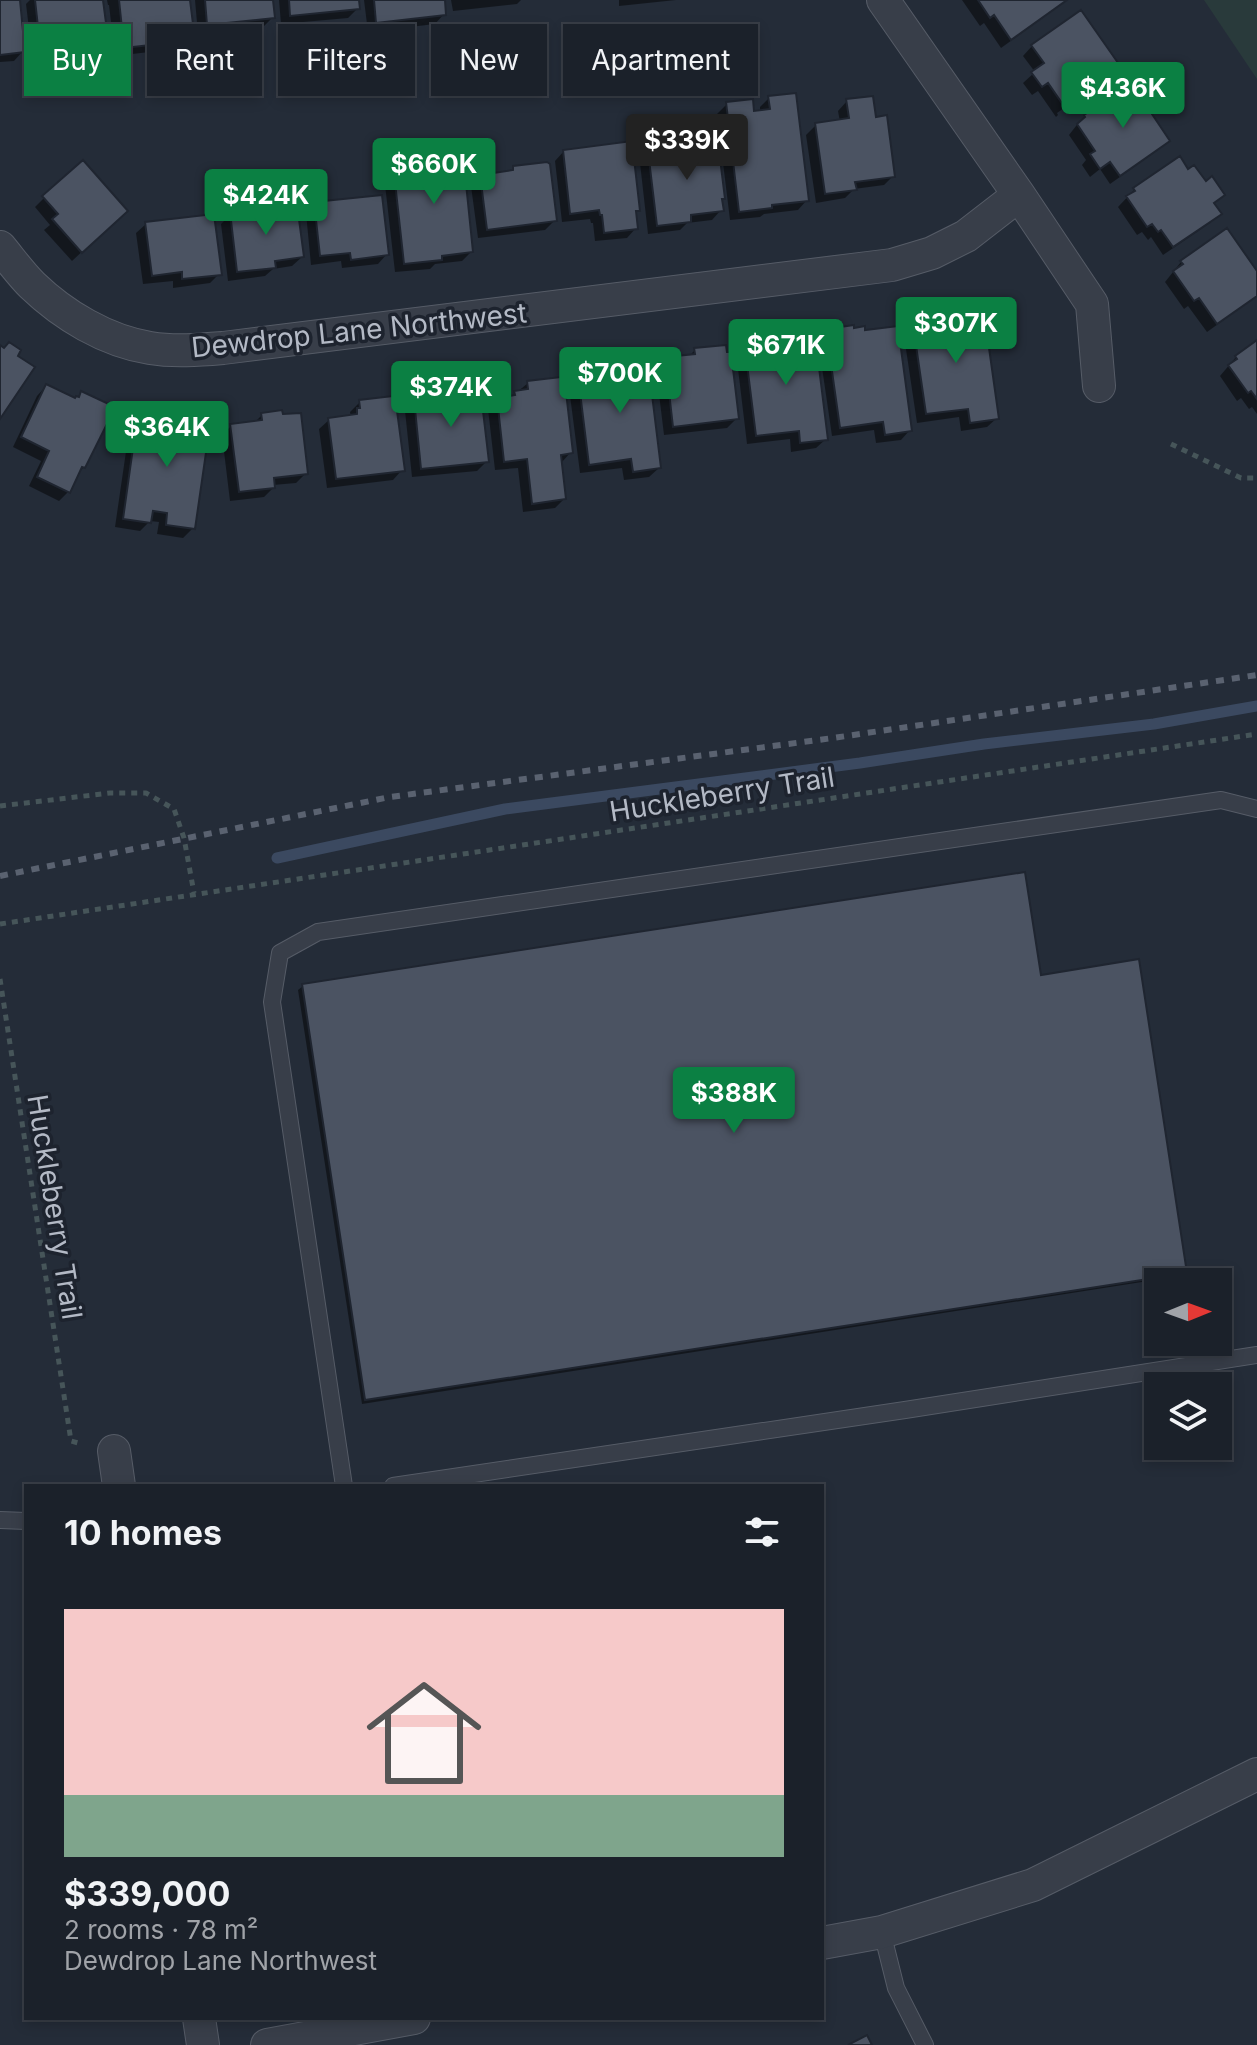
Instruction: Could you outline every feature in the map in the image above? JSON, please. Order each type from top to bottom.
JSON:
[{"type":"street","points":[[883,0],[1092,304],[1099,386]]},
{"type":"street","name":"Dewdrop Lane Northwest","points":[[0,247],[30,283],[55,306],[85,323],[114,339],[149,348],[188,351],[892,265],[932,253],[966,236],[1019,195]]},
{"type":"street","points":[[114,1451],[119,1484]]},
{"type":"street","points":[[824,1943],[882,1932],[1033,1885],[1257,1774]]},
{"type":"street","points":[[199,2020],[203,2045]]},
{"type":"street","points":[[267,2045],[403,2020]]},
{"type":"lane","points":[[344,1484],[272,1002],[280,953],[318,932],[1221,800],[1257,809]]},
{"type":"lane","points":[[406,1484],[1257,1355]]},
{"type":"lane","points":[[0,1520],[24,1521]]},
{"type":"lane","points":[[882,1932],[896,1988],[925,2045]]},
{"type":"path","points":[[1171,444],[1241,478],[1257,478]]},
{"type":"path","name":"Huckleberry Trail","points":[[0,924],[1257,734]]},
{"type":"path","points":[[0,806],[110,793],[146,793],[174,809],[184,838],[194,893]]},
{"type":"path","name":"Huckleberry Trail","points":[[0,979],[71,1441]]},
{"type":"shaded area","points":[[1204,0],[1257,0],[1257,79]]},
{"type":"building","points":[[0,0],[20,0],[24,52],[0,55]]},
{"type":"building","points":[[35,0],[103,0],[106,24],[38,24]]},
{"type":"building","points":[[119,0],[190,0],[193,24],[147,24],[147,45],[131,47],[131,24],[122,24]]},
{"type":"building","points":[[205,0],[273,0],[275,18],[207,24]]},
{"type":"building","points":[[289,0],[359,0],[360,9],[290,16]]},
{"type":"building","points":[[374,0],[445,0],[446,15],[376,23]]},
{"type":"building","points":[[978,0],[1067,0],[1011,40],[994,15],[990,18]]},
{"type":"building","points":[[1081,10],[1123,70],[1066,109],[1048,83],[1042,87],[1031,72],[1044,63],[1031,45]]},
{"type":"building","points":[[1131,82],[1137,91],[1145,92],[1152,102],[1149,104],[1153,109],[1150,111],[1170,141],[1120,176],[1110,162],[1100,169],[1090,154],[1095,151],[1077,124],[1084,115]]},
{"type":"building","points":[[796,93],[809,201],[739,212],[726,102],[753,99],[754,111],[770,109],[768,96]]},
{"type":"building","points":[[873,96],[876,117],[887,115],[895,177],[855,182],[857,190],[825,194],[815,123],[849,118],[846,99]]},
{"type":"building","points":[[715,139],[718,142],[724,211],[691,215],[691,222],[657,226],[648,151]]},
{"type":"building","points":[[632,141],[640,211],[636,211],[638,229],[604,233],[599,210],[570,214],[563,150]]},
{"type":"building","points":[[462,144],[473,252],[442,256],[442,260],[404,264],[393,164],[434,160],[433,147]]},
{"type":"building","points":[[1180,156],[1188,169],[1194,165],[1206,181],[1212,176],[1225,195],[1214,203],[1222,214],[1173,247],[1161,230],[1158,232],[1152,224],[1147,227],[1126,196]]},
{"type":"building","points":[[83,160],[128,211],[82,253],[52,219],[58,214],[42,196]]},
{"type":"building","points":[[550,164],[557,221],[487,230],[480,175],[513,170],[513,166]]},
{"type":"building","points":[[382,195],[389,255],[351,260],[350,253],[320,256],[314,202]]},
{"type":"building","points":[[297,204],[304,257],[275,261],[276,268],[237,272],[230,212]]},
{"type":"building","points":[[214,214],[222,275],[182,279],[182,272],[152,276],[145,222]]},
{"type":"building","points":[[1227,228],[1257,271],[1257,296],[1217,324],[1199,298],[1194,301],[1173,271],[1183,264],[1180,261]]},
{"type":"building","points":[[984,312],[999,419],[970,423],[968,409],[926,414],[912,318]]},
{"type":"building","points":[[854,325],[854,328],[865,326],[865,330],[898,326],[912,431],[885,435],[883,422],[840,428],[826,329]]},
{"type":"building","points":[[815,335],[828,440],[800,443],[799,431],[756,436],[744,340]]},
{"type":"building","points":[[1257,340],[1257,399],[1251,391],[1248,393],[1228,365]]},
{"type":"building","points":[[9,342],[21,350],[18,356],[35,367],[0,419],[0,345],[4,348]]},
{"type":"building","points":[[726,345],[727,352],[731,352],[739,419],[673,427],[665,357],[695,354],[694,348]]},
{"type":"building","points":[[648,362],[661,468],[633,472],[631,459],[589,465],[577,368]]},
{"type":"building","points":[[561,377],[562,384],[565,383],[573,453],[561,455],[566,499],[532,504],[527,459],[504,462],[497,398],[528,389],[527,381]]},
{"type":"building","points":[[46,384],[75,398],[81,391],[113,406],[113,412],[70,493],[37,477],[49,451],[21,437]]},
{"type":"building","points":[[477,388],[478,395],[481,394],[489,462],[421,469],[414,399],[443,396],[442,391]]},
{"type":"building","points":[[393,396],[405,471],[336,479],[328,418],[357,414],[359,400]]},
{"type":"building","points":[[282,410],[283,414],[301,413],[308,474],[274,478],[275,488],[239,492],[230,424],[262,420],[261,413]]},
{"type":"building","points":[[138,412],[183,419],[184,414],[211,418],[195,529],[166,525],[167,513],[153,511],[151,523],[123,519]]},
{"type":"building","points":[[1025,872],[1041,975],[1139,959],[1186,1268],[1144,1268],[1144,1280],[365,1400],[302,984]]},
{"type":"building","points":[[867,2035],[872,2045],[848,2045]]},
{"type":"waterway","points":[[277,858],[505,809],[1154,724],[1257,706]]},
{"type":"railway","points":[[0,876],[390,797],[833,738],[1257,675]]}]
